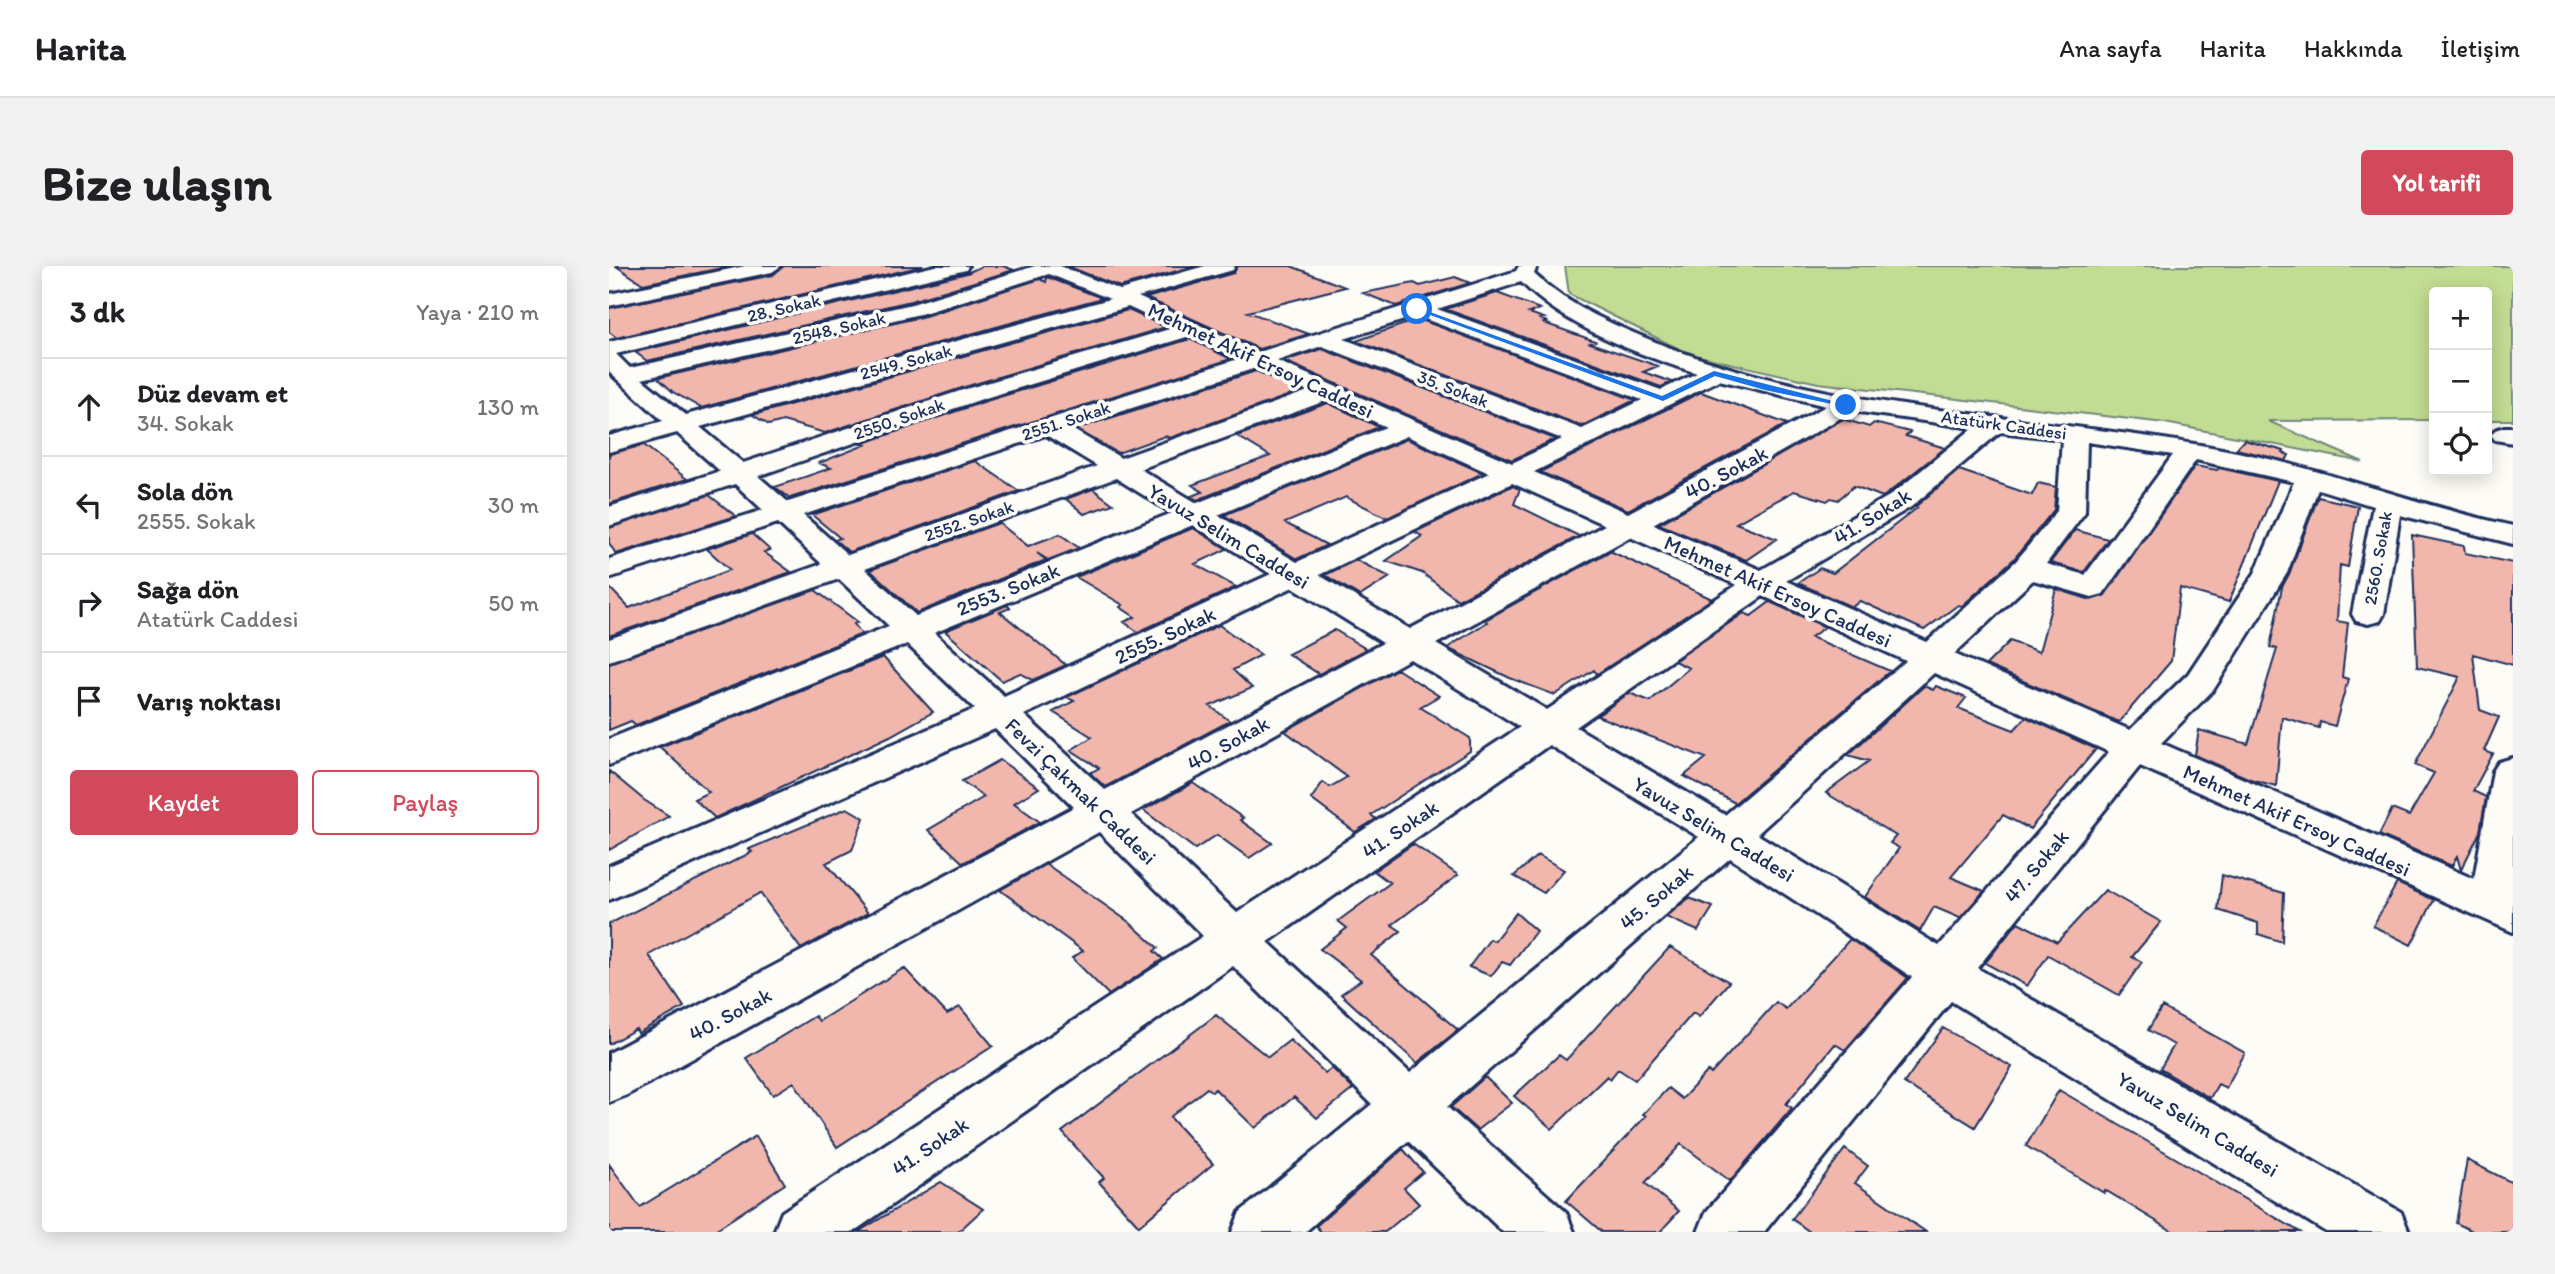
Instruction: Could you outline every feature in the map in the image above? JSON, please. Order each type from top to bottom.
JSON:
[{"type":"street","points":[[609,300],[772,266]]},
{"type":"street","name":"28. Sokak","points":[[614,361],[959,266]]},
{"type":"street","name":"2549. Sokak","points":[[609,444],[1124,298],[1226,266]]},
{"type":"street","name":"2548. Sokak","points":[[614,361],[917,309],[1047,267]]},
{"type":"street","name":"Mehmet Akif Ersoy Caddesi","points":[[1047,267],[1124,298],[1257,360],[2503,911]]},
{"type":"street","name":"2551. Sokak","points":[[609,569],[1417,309],[1526,271]]},
{"type":"street","name":"Atatürk Caddesi","points":[[1526,271],[1539,291],[1571,312],[1653,352],[1765,388],[1846,405],[2189,451],[2275,468],[2465,525],[2513,535]]},
{"type":"street","points":[[1417,309],[1663,398]]},
{"type":"street","name":"2550. Sokak","points":[[609,517],[974,394],[1191,328]]},
{"type":"street","name":"35. Sokak","points":[[1323,339],[1583,438]]},
{"type":"street","name":"Fevzi Çakmak Caddesi","points":[[614,361],[741,472],[909,628],[1407,1107],[1545,1232]]},
{"type":"street","name":"2555. Sokak","points":[[609,884],[999,713],[1512,473],[1714,373]]},
{"type":"street","name":"2552. Sokak","points":[[609,651],[1329,392]]},
{"type":"street","name":"40. Sokak","points":[[609,1079],[1846,405]]},
{"type":"street","name":"41. Sokak","points":[[803,1232],[1761,583],[1901,501],[1994,424]]},
{"type":"street","name":"Yavuz Selim Caddesi","points":[[1049,426],[1728,836],[1946,974],[2380,1232]]},
{"type":"street","name":"2553. Sokak","points":[[609,753],[909,628],[1408,427]]},
{"type":"street","name":"45. Sokak","points":[[1261,1232],[1728,836],[1930,658],[2027,568],[2071,512],[2075,434]]},
{"type":"street","points":[[2027,568],[2092,587],[2189,451]]},
{"type":"street","name":"47. Sokak","points":[[1727,1232],[2134,748],[2201,681],[2271,573],[2309,478]]},
{"type":"street","name":"2560. Sokak","points":[[2368,614],[2388,502]]},
{"type":"street","points":[[2503,911],[2513,771]]},
{"type":"green space","points":[[1565,266],[2513,266],[2513,420],[2492,420],[2492,287],[2429,287],[2429,420],[2268,421],[2363,462],[2165,423],[1818,383],[1689,354],[1569,294]]},
{"type":"building","points":[[616,266],[732,266],[643,284]]},
{"type":"building","points":[[783,266],[923,266],[617,338],[609,332],[609,308],[773,275]]},
{"type":"building","points":[[982,266],[1003,266],[1014,270],[911,301],[647,361],[635,352],[967,273]]},
{"type":"building","points":[[1067,266],[1195,266],[1120,287]]},
{"type":"building","points":[[1237,266],[1291,266],[1345,287],[1248,312],[1309,334],[1259,349],[1146,298],[1234,273]]},
{"type":"building","points":[[1047,277],[1102,298],[701,408],[673,392],[658,378],[925,316],[1040,279],[1046,282]]},
{"type":"building","points":[[1455,277],[1470,283],[1396,306],[1363,293],[1414,283],[1420,286]]},
{"type":"building","points":[[1497,293],[1540,309],[1529,313],[1544,318],[1540,319],[1547,322],[1544,323],[1595,341],[1590,343],[1658,366],[1643,372],[1672,382],[1661,387],[1445,309]]},
{"type":"building","points":[[1128,310],[1166,327],[965,387],[825,433],[783,421],[769,425],[753,415]]},
{"type":"building","points":[[1419,319],[1635,400],[1582,426],[1356,341]]},
{"type":"building","points":[[1190,339],[1231,359],[790,498],[775,487],[831,468],[819,463],[865,445],[861,444],[983,402]]},
{"type":"building","points":[[1322,349],[1555,439],[1512,460],[1284,361]]},
{"type":"building","points":[[1256,371],[1301,391],[1170,438],[1165,436],[1118,453],[1076,429]]},
{"type":"building","points":[[1701,392],[1787,424],[1628,510],[1540,472]]},
{"type":"building","points":[[1328,403],[1379,427],[1197,500],[1191,496],[1203,492],[1192,485],[1270,456],[1237,436]]},
{"type":"building","points":[[1843,419],[1869,427],[1874,423],[1910,432],[1906,436],[1945,448],[1883,497],[1854,486],[1838,500],[1831,498],[1827,501],[1794,491],[1736,523],[1777,539],[1746,560],[1659,524]]},
{"type":"building","points":[[1407,439],[1483,473],[1387,518],[1346,497],[1285,523],[1327,545],[1297,559],[1224,515]]},
{"type":"building","points":[[2244,440],[2284,451],[2283,453],[2289,455],[2286,461],[2236,449]]},
{"type":"building","points":[[644,445],[687,479],[609,504],[609,454]]},
{"type":"building","points":[[975,461],[1019,491],[849,552],[835,540],[840,538],[812,515]]},
{"type":"building","points":[[2195,466],[2217,470],[2219,468],[2278,481],[2229,602],[2180,588],[2171,661],[2119,722],[1986,665],[2010,641],[2039,652],[2056,589],[2091,600],[2105,595]]},
{"type":"building","points":[[1959,470],[2032,495],[2038,483],[2056,487],[2054,510],[2014,559],[1962,606],[1958,605],[1924,630],[1860,601],[1852,607],[1798,583],[1820,568],[1833,573],[1917,508],[1915,507]]},
{"type":"building","points":[[1512,486],[1520,489],[1514,504],[1579,536],[1458,600],[1422,573],[1386,561],[1422,536],[1415,532]]},
{"type":"building","points":[[1093,489],[1113,504],[1084,514],[1066,499]]},
{"type":"building","points":[[709,495],[736,516],[616,554],[609,543],[609,528]]},
{"type":"building","points":[[2318,497],[2358,506],[2348,567],[2340,565],[2337,621],[2348,623],[2342,677],[2348,679],[2335,726],[2320,722],[2319,728],[2282,717],[2276,786],[2250,779],[2195,755],[2199,730],[2248,744],[2277,649],[2270,647],[2282,587]]},
{"type":"building","points":[[999,523],[1028,546],[1060,534],[1079,548],[1048,560],[1037,553],[1046,560],[917,613],[870,570]]},
{"type":"building","points":[[1193,528],[1227,549],[1195,564],[1236,587],[1138,632],[1124,622],[1135,617],[1120,607],[1123,605],[1076,577]]},
{"type":"building","points":[[2075,530],[2108,539],[2084,572],[2050,563]]},
{"type":"building","points":[[752,534],[770,550],[764,552],[791,572],[609,636],[609,587],[629,608],[730,570],[707,549]]},
{"type":"building","points":[[2412,535],[2464,546],[2465,553],[2513,563],[2513,665],[2473,654],[2480,710],[2499,717],[2484,751],[2493,754],[2473,791],[2486,797],[2480,832],[2461,870],[2457,856],[2452,866],[2379,835],[2392,809],[2409,816],[2434,773],[2415,765],[2460,677],[2417,667]]},
{"type":"building","points":[[1610,551],[1712,599],[1597,674],[1594,670],[1555,695],[1510,678],[1447,648],[1487,622],[1485,620]]},
{"type":"building","points":[[1356,560],[1390,577],[1360,596],[1325,575]]},
{"type":"building","points":[[815,590],[858,622],[854,624],[862,634],[636,725],[631,721],[609,730],[609,663]]},
{"type":"building","points":[[1770,602],[1825,627],[1811,637],[1890,671],[1735,803],[1684,776],[1706,758],[1597,716],[1629,693],[1650,701],[1689,668],[1674,661],[1744,613],[1751,616]]},
{"type":"building","points":[[1007,605],[1010,608],[1000,612],[1066,665],[1033,680],[1020,673],[1002,681],[945,631]]},
{"type":"building","points":[[1219,625],[1261,655],[1233,670],[1252,688],[1210,706],[1230,721],[1105,787],[1090,773],[1099,768],[1071,750],[1092,737],[1053,712],[1074,701],[1067,697]]},
{"type":"building","points":[[1335,630],[1366,649],[1319,674],[1288,654]]},
{"type":"building","points":[[883,657],[933,712],[890,736],[715,818],[694,799],[709,792],[660,747]]},
{"type":"building","points":[[1397,669],[1439,696],[1420,707],[1470,738],[1470,751],[1371,815],[1376,819],[1355,832],[1311,799],[1323,782],[1330,787],[1347,777],[1285,731]]},
{"type":"building","points":[[1924,686],[1933,690],[1936,686],[1966,698],[1958,708],[2014,730],[2026,717],[2096,749],[2030,829],[2003,815],[1951,877],[1984,891],[1960,918],[1934,907],[1920,931],[1865,897],[1899,848],[1890,843],[1896,836],[1826,793],[1869,761],[1848,755]]},
{"type":"building","points":[[1000,760],[1039,788],[1014,803],[1040,822],[963,863],[928,830],[984,797],[962,781]]},
{"type":"building","points":[[609,771],[644,800],[669,816],[609,850]]},
{"type":"building","points":[[1193,783],[1243,818],[1240,820],[1272,843],[1249,858],[1217,835],[1195,849],[1143,810]]},
{"type":"building","points":[[847,808],[864,818],[852,850],[826,863],[868,913],[801,949],[760,893],[649,955],[684,1007],[638,1033],[636,1029],[609,1044],[609,924],[752,852],[749,849]]},
{"type":"building","points":[[1413,844],[1458,875],[1392,925],[1401,931],[1371,955],[1458,1030],[1417,1063],[1341,994],[1361,980],[1320,949],[1347,928],[1338,921],[1390,883],[1374,871]]},
{"type":"building","points":[[1538,855],[1564,870],[1544,893],[1514,876]]},
{"type":"building","points":[[1046,864],[1129,922],[1158,948],[1154,951],[1163,959],[1109,995],[1072,958],[1083,951],[1000,890]]},
{"type":"building","points":[[2222,875],[2284,893],[2282,942],[2258,934],[2258,923],[2218,910]]},
{"type":"building","points":[[2397,883],[2434,900],[2411,945],[2373,926]]},
{"type":"building","points":[[2105,890],[2161,922],[2132,957],[2142,962],[2119,995],[2048,955],[2027,986],[1985,963],[2018,922],[2057,942]]},
{"type":"building","points":[[1689,898],[1713,907],[1698,931],[1666,917]]},
{"type":"building","points":[[1516,913],[1536,931],[1510,965],[1502,962],[1491,976],[1469,967],[1490,939],[1494,941]]},
{"type":"building","points":[[1850,939],[1908,978],[1845,1050],[1835,1044],[1786,1104],[1792,1108],[1730,1181],[1681,1144],[1645,1183],[1679,1211],[1660,1232],[1602,1232],[1566,1201],[1646,1116],[1643,1114],[1668,1088],[1682,1099],[1708,1071],[1711,1074],[1776,1002],[1786,1009]]},
{"type":"building","points":[[1670,947],[1729,982],[1699,1017],[1693,1013],[1635,1080],[1618,1069],[1610,1079],[1607,1076],[1552,1129],[1514,1096],[1559,1055],[1566,1060]]},
{"type":"building","points":[[904,968],[947,1014],[960,1007],[993,1046],[837,1147],[794,1082],[773,1095],[746,1058],[815,1016],[819,1021]]},
{"type":"building","points":[[2162,1007],[2245,1053],[2226,1088],[2218,1084],[2210,1098],[2160,1069],[2174,1045],[2148,1030]]},
{"type":"building","points":[[1216,1015],[1268,1057],[1290,1040],[1325,1073],[1332,1068],[1353,1089],[1317,1118],[1294,1097],[1255,1128],[1215,1089],[1212,1092],[1207,1088],[1170,1117],[1213,1164],[1139,1226],[1099,1182],[1104,1178],[1062,1132]]},
{"type":"building","points":[[1943,1028],[2012,1067],[1975,1127],[1904,1083]]},
{"type":"building","points":[[1485,1077],[1512,1103],[1477,1130],[1451,1107]]},
{"type":"building","points":[[2059,1090],[2300,1232],[2174,1232],[2105,1190],[2104,1193],[2026,1146]]},
{"type":"building","points":[[756,1136],[785,1184],[712,1232],[609,1232],[609,1164],[640,1207]]},
{"type":"building","points":[[1403,1149],[1423,1172],[1404,1188],[1419,1204],[1385,1232],[1321,1232],[1316,1226]]},
{"type":"building","points":[[1845,1149],[1868,1166],[1855,1183],[1926,1232],[1810,1232],[1792,1219]]},
{"type":"building","points":[[2467,1160],[2513,1183],[2513,1232],[2474,1232],[2456,1223]]},
{"type":"building","points":[[941,1182],[983,1209],[958,1232],[858,1232]]},
{"type":"route","points":[[1417,309],[1663,398],[1714,373],[1765,388],[1846,405]]}]
